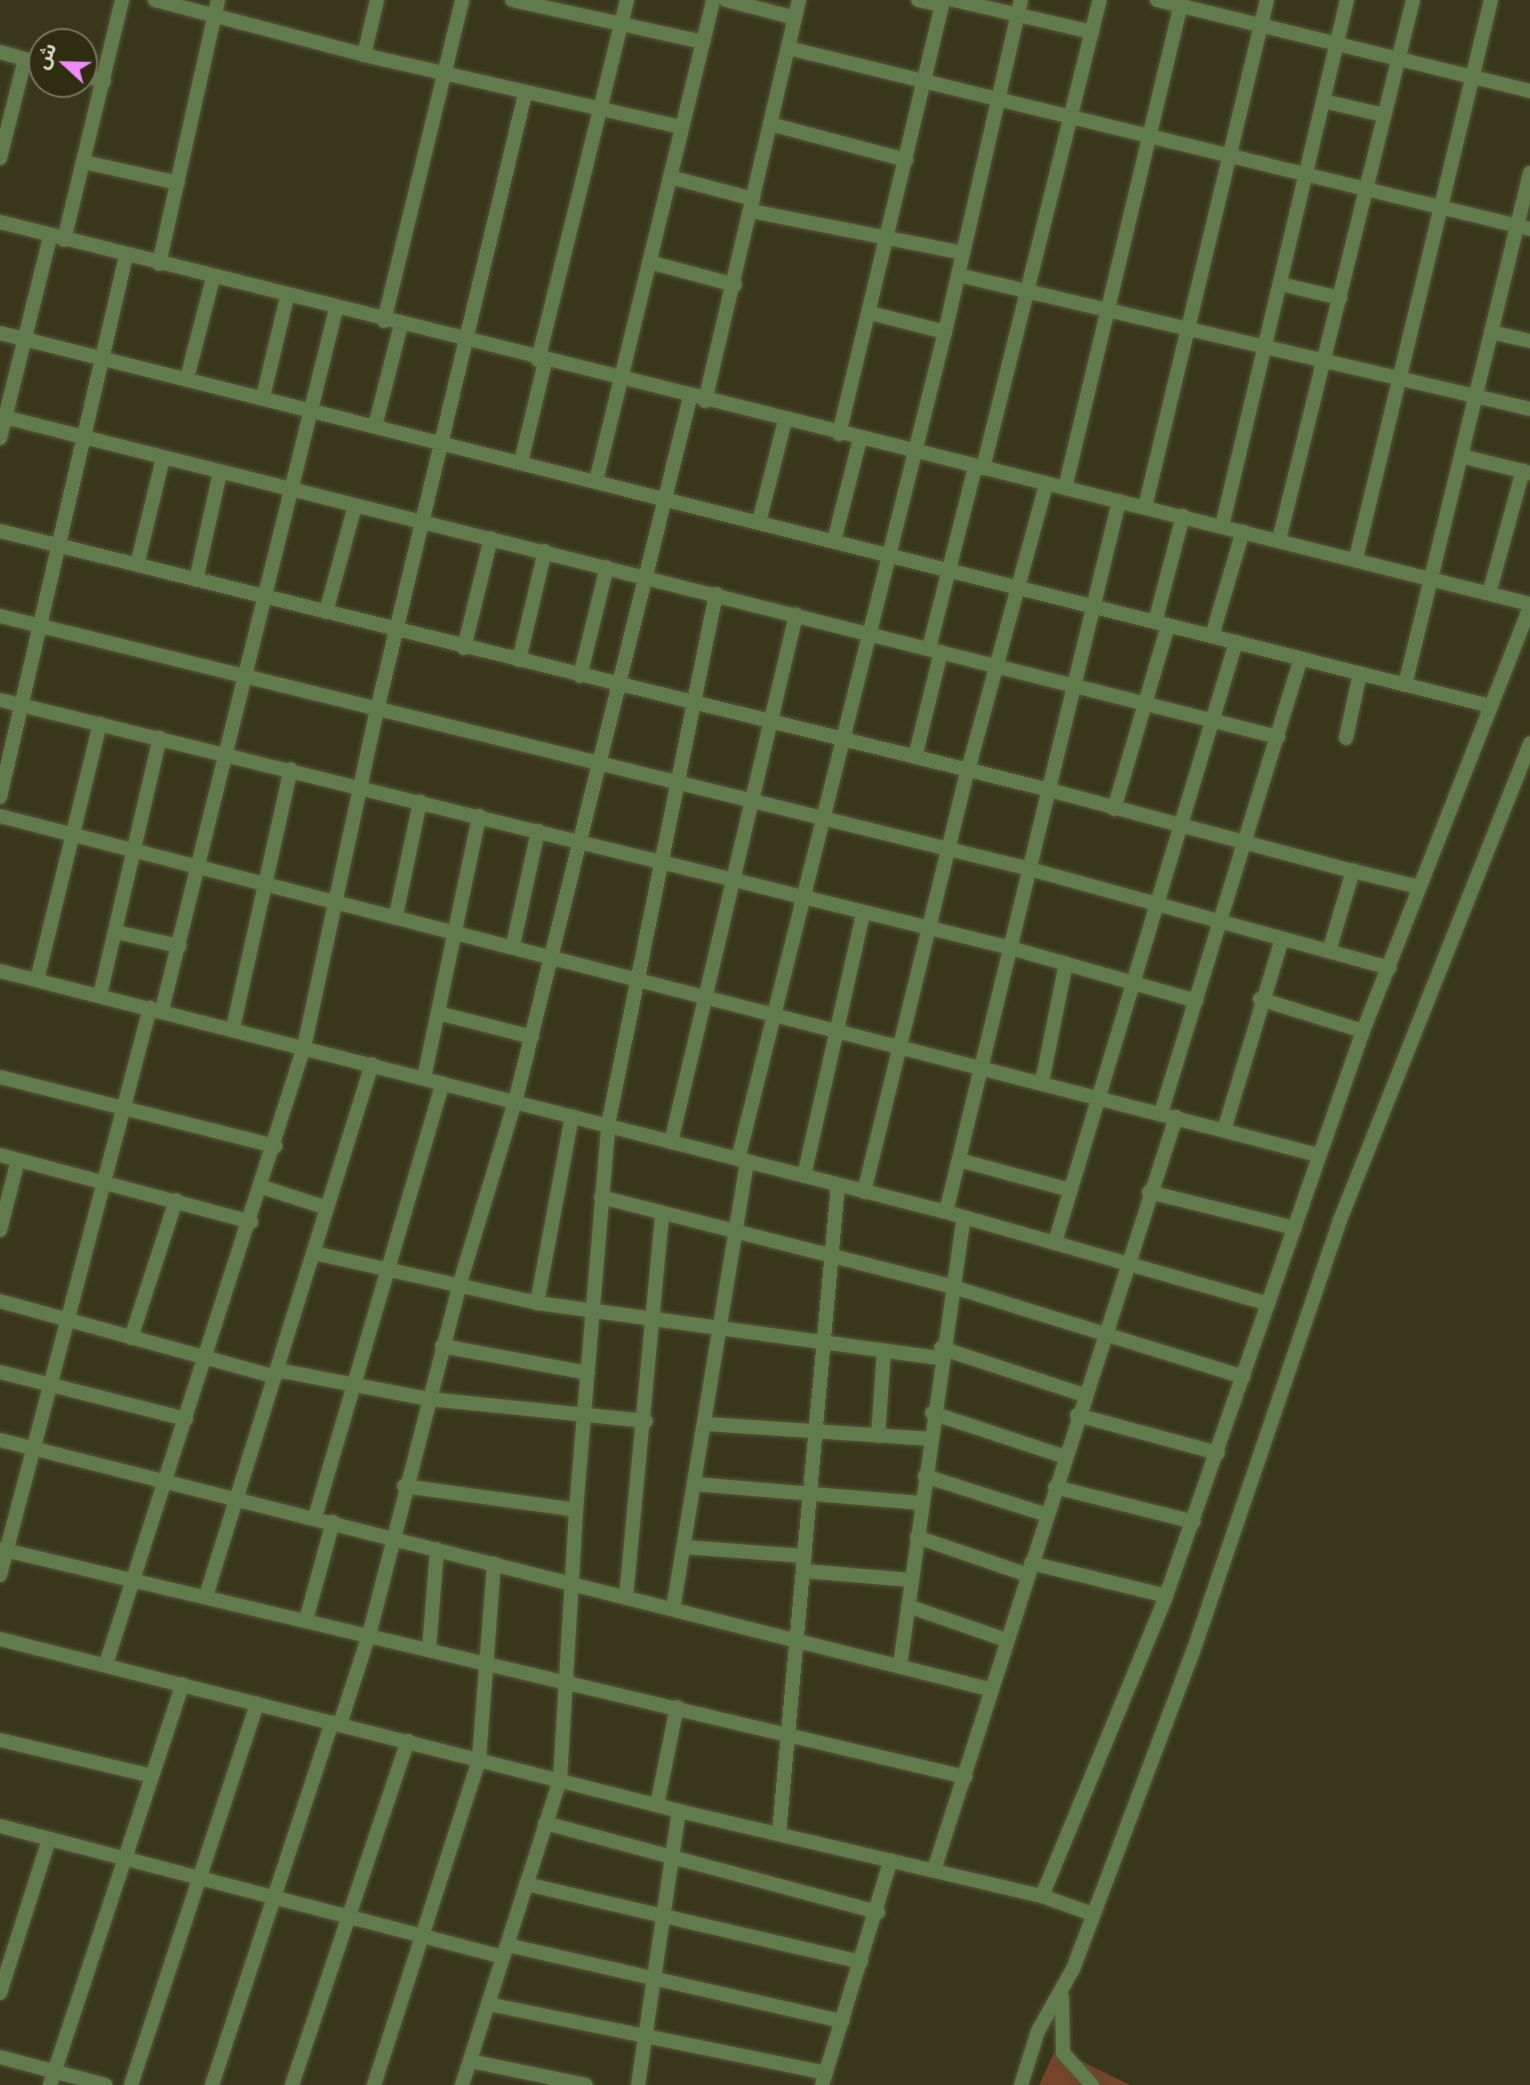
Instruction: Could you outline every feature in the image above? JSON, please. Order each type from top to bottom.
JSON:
[{"type":"street","points":[[0,438],[3,416],[24,340],[84,162],[122,0]]},
{"type":"street","points":[[155,0],[364,55],[682,127]]},
{"type":"street","points":[[159,264],[218,0]]},
{"type":"street","points":[[364,55],[377,0]]},
{"type":"street","points":[[384,321],[441,72],[462,0]]},
{"type":"street","points":[[512,0],[703,42]]},
{"type":"street","points":[[521,462],[600,107],[627,0]]},
{"type":"street","points":[[596,481],[713,0]]},
{"type":"street","points":[[726,0],[795,18]]},
{"type":"street","points":[[212,2085],[274,1899],[369,1635],[394,1538],[404,1486],[458,1286],[515,1102],[532,1037],[666,499],[735,285],[799,0]]},
{"type":"street","points":[[918,0],[946,2],[1092,32]]},
{"type":"street","points":[[673,1609],[721,1328],[735,1233],[742,1160],[802,901],[825,820],[888,554],[945,332],[1021,0]]},
{"type":"street","points":[[915,757],[951,570],[1029,290],[1100,0]]},
{"type":"street","points":[[1157,0],[1181,3],[1398,62],[1530,91]]},
{"type":"street","points":[[1145,507],[1268,0]]},
{"type":"street","points":[[1222,526],[1347,0]]},
{"type":"street","points":[[1279,540],[1413,0]]},
{"type":"street","points":[[1356,558],[1491,0]]},
{"type":"street","points":[[839,434],[923,84],[946,2]]},
{"type":"street","points":[[1065,488],[1181,3]]},
{"type":"street","points":[[788,48],[923,84],[1230,154],[1305,175],[1523,227]]},
{"type":"street","points":[[0,52],[28,60]]},
{"type":"street","points":[[0,158],[25,59]]},
{"type":"street","points":[[98,79],[104,81]]},
{"type":"street","points":[[106,1664],[262,1188],[304,1047],[377,710],[469,343],[525,93]]},
{"type":"street","points":[[1323,101],[1384,115]]},
{"type":"street","points":[[770,124],[906,160]]},
{"type":"street","points":[[84,162],[178,183]]},
{"type":"street","points":[[1405,685],[1491,332],[1523,227],[1530,173]]},
{"type":"street","points":[[670,177],[752,205],[963,253]]},
{"type":"street","points":[[0,222],[57,239],[620,381],[1490,590],[1530,605],[1390,968],[1363,1031],[1318,1155],[1194,1522],[1042,1896]]},
{"type":"street","points":[[0,797],[24,705],[38,626],[126,256]]},
{"type":"street","points":[[649,262],[735,285]]},
{"type":"street","points":[[958,275],[1266,344],[1530,409]]},
{"type":"street","points":[[187,378],[213,278]]},
{"type":"street","points":[[1280,284],[1340,298]]},
{"type":"street","points":[[263,397],[287,296]]},
{"type":"street","points":[[0,1575],[3,1550],[34,1448],[105,1183],[156,1009],[178,946],[199,868],[248,677],[264,597],[336,309]]},
{"type":"street","points":[[870,313],[945,332]]},
{"type":"street","points":[[375,425],[401,326]]},
{"type":"street","points":[[1491,332],[1530,341]]},
{"type":"street","points":[[0,333],[1490,706]]},
{"type":"street","points":[[3,416],[81,439],[545,551],[1278,737]]},
{"type":"street","points":[[759,522],[785,421]]},
{"type":"street","points":[[834,541],[860,439]]},
{"type":"street","points":[[1461,456],[1527,472],[1490,590]]},
{"type":"street","points":[[137,565],[163,458]]},
{"type":"street","points":[[196,580],[220,473]]},
{"type":"street","points":[[864,1192],[968,771],[1046,484]]},
{"type":"street","points":[[946,1212],[1026,868],[1119,500]]},
{"type":"street","points":[[326,612],[355,506]]},
{"type":"street","points":[[1114,809],[1144,704],[1183,516]]},
{"type":"street","points":[[0,531],[771,724],[1046,789],[1245,844],[1419,887]]},
{"type":"street","points":[[1212,636],[1243,531]]},
{"type":"street","points":[[464,648],[491,538]]},
{"type":"street","points":[[519,660],[545,551]]},
{"type":"street","points":[[580,676],[607,567]]},
{"type":"street","points":[[463,2085],[561,1780],[576,1510],[608,1125],[658,863],[716,594]]},
{"type":"street","points":[[671,1142],[703,997],[796,615]]},
{"type":"street","points":[[0,616],[1026,868],[1390,968]]},
{"type":"street","points":[[1055,1242],[1236,642]]},
{"type":"street","points":[[934,1871],[1149,1192],[1196,1001],[1301,659]]},
{"type":"street","points":[[1346,738],[1360,673]]},
{"type":"street","points":[[0,700],[479,816],[802,901],[1007,947],[1196,1001]]},
{"type":"street","points":[[37,980],[100,723]]},
{"type":"street","points":[[100,995],[160,738]]},
{"type":"street","points":[[1021,2085],[1038,2031],[1063,1991],[1195,1646],[1340,1220],[1530,744]]},
{"type":"street","points":[[233,1028],[291,769]]},
{"type":"street","points":[[396,915],[420,802]]},
{"type":"street","points":[[0,816],[455,930],[703,997],[1099,1096],[1318,1155]]},
{"type":"street","points":[[424,1078],[479,816]]},
{"type":"street","points":[[513,945],[538,831]]},
{"type":"street","points":[[1329,951],[1353,871]]},
{"type":"street","points":[[804,1176],[863,915]]},
{"type":"street","points":[[116,932],[178,946]]},
{"type":"street","points":[[1224,1130],[1260,999],[1282,939]]},
{"type":"street","points":[[1042,1082],[1066,963]]},
{"type":"street","points":[[0,971],[233,1028],[946,1212],[1268,1304]]},
{"type":"street","points":[[1260,999],[1363,1031]]},
{"type":"street","points":[[438,1013],[532,1037]]},
{"type":"street","points":[[206,1596],[372,1065]]},
{"type":"street","points":[[0,1077],[275,1146]]},
{"type":"street","points":[[315,1517],[443,1083]]},
{"type":"street","points":[[537,1303],[572,1116]]},
{"type":"street","points":[[0,1155],[251,1222]]},
{"type":"street","points":[[0,1230],[18,1160]]},
{"type":"street","points":[[959,1160],[1070,1190]]},
{"type":"street","points":[[779,1833],[785,1734],[811,1494],[838,1185]]},
{"type":"street","points":[[262,1188],[327,1208]]},
{"type":"street","points":[[1149,1192],[1295,1228]]},
{"type":"street","points":[[601,1197],[953,1287],[1102,1337],[1243,1377]]},
{"type":"street","points":[[131,1338],[176,1200]]},
{"type":"street","points":[[626,1597],[646,1421],[662,1213]]},
{"type":"street","points":[[900,1665],[932,1413],[964,1218]]},
{"type":"street","points":[[314,1253],[537,1303],[592,1312],[884,1351],[941,1353],[1084,1395]]},
{"type":"street","points":[[0,1301],[206,1360],[276,1374],[429,1399],[585,1419],[646,1421]]},
{"type":"street","points":[[442,1346],[588,1373]]},
{"type":"street","points":[[878,1436],[884,1351]]},
{"type":"street","points":[[0,1372],[186,1419]]},
{"type":"street","points":[[932,1413],[1065,1457]]},
{"type":"street","points":[[1077,1415],[1218,1453]]},
{"type":"street","points":[[706,1424],[929,1439]]},
{"type":"street","points":[[0,1440],[165,1483],[315,1517],[992,1690]]},
{"type":"street","points":[[925,1476],[1046,1515]]},
{"type":"street","points":[[694,1484],[921,1503]]},
{"type":"street","points":[[404,1486],[576,1510]]},
{"type":"street","points":[[1055,1487],[1194,1522]]},
{"type":"street","points":[[306,1620],[333,1522]]},
{"type":"street","points":[[917,1537],[1030,1569],[1166,1596]]},
{"type":"street","points":[[684,1547],[911,1580]]},
{"type":"street","points":[[429,1649],[437,1549]]},
{"type":"street","points":[[3,1550],[565,1679],[965,1777]]},
{"type":"street","points":[[374,2085],[425,1935],[479,1759],[494,1564]]},
{"type":"street","points":[[908,1606],[1006,1640]]},
{"type":"street","points":[[0,1639],[680,1811],[1042,1896],[1093,1914]]},
{"type":"street","points":[[52,2078],[183,1685]]},
{"type":"street","points":[[131,2085],[257,1703]]},
{"type":"street","points":[[657,1805],[677,1707]]},
{"type":"street","points":[[0,1740],[152,1776]]},
{"type":"street","points":[[292,2085],[408,1741]]},
{"type":"street","points":[[638,2085],[661,1917],[680,1811]]},
{"type":"street","points":[[545,1824],[878,1912]]},
{"type":"street","points":[[0,1826],[274,1899],[425,1935],[653,1976],[842,2021]]},
{"type":"street","points":[[0,1993],[5,1963],[49,1839]]},
{"type":"street","points":[[488,2004],[645,2035],[824,2079],[878,1912],[891,1860]]},
{"type":"street","points":[[526,1884],[861,1962]]},
{"type":"street","points":[[1063,1991],[1063,2053],[1092,2085]]},
{"type":"street","points":[[0,2057],[52,2078],[105,2085]]},
{"type":"street","points":[[470,2061],[586,2085]]},
{"type":"shaded area","points":[[1056,2049],[1130,2085],[1039,2085]]}]
